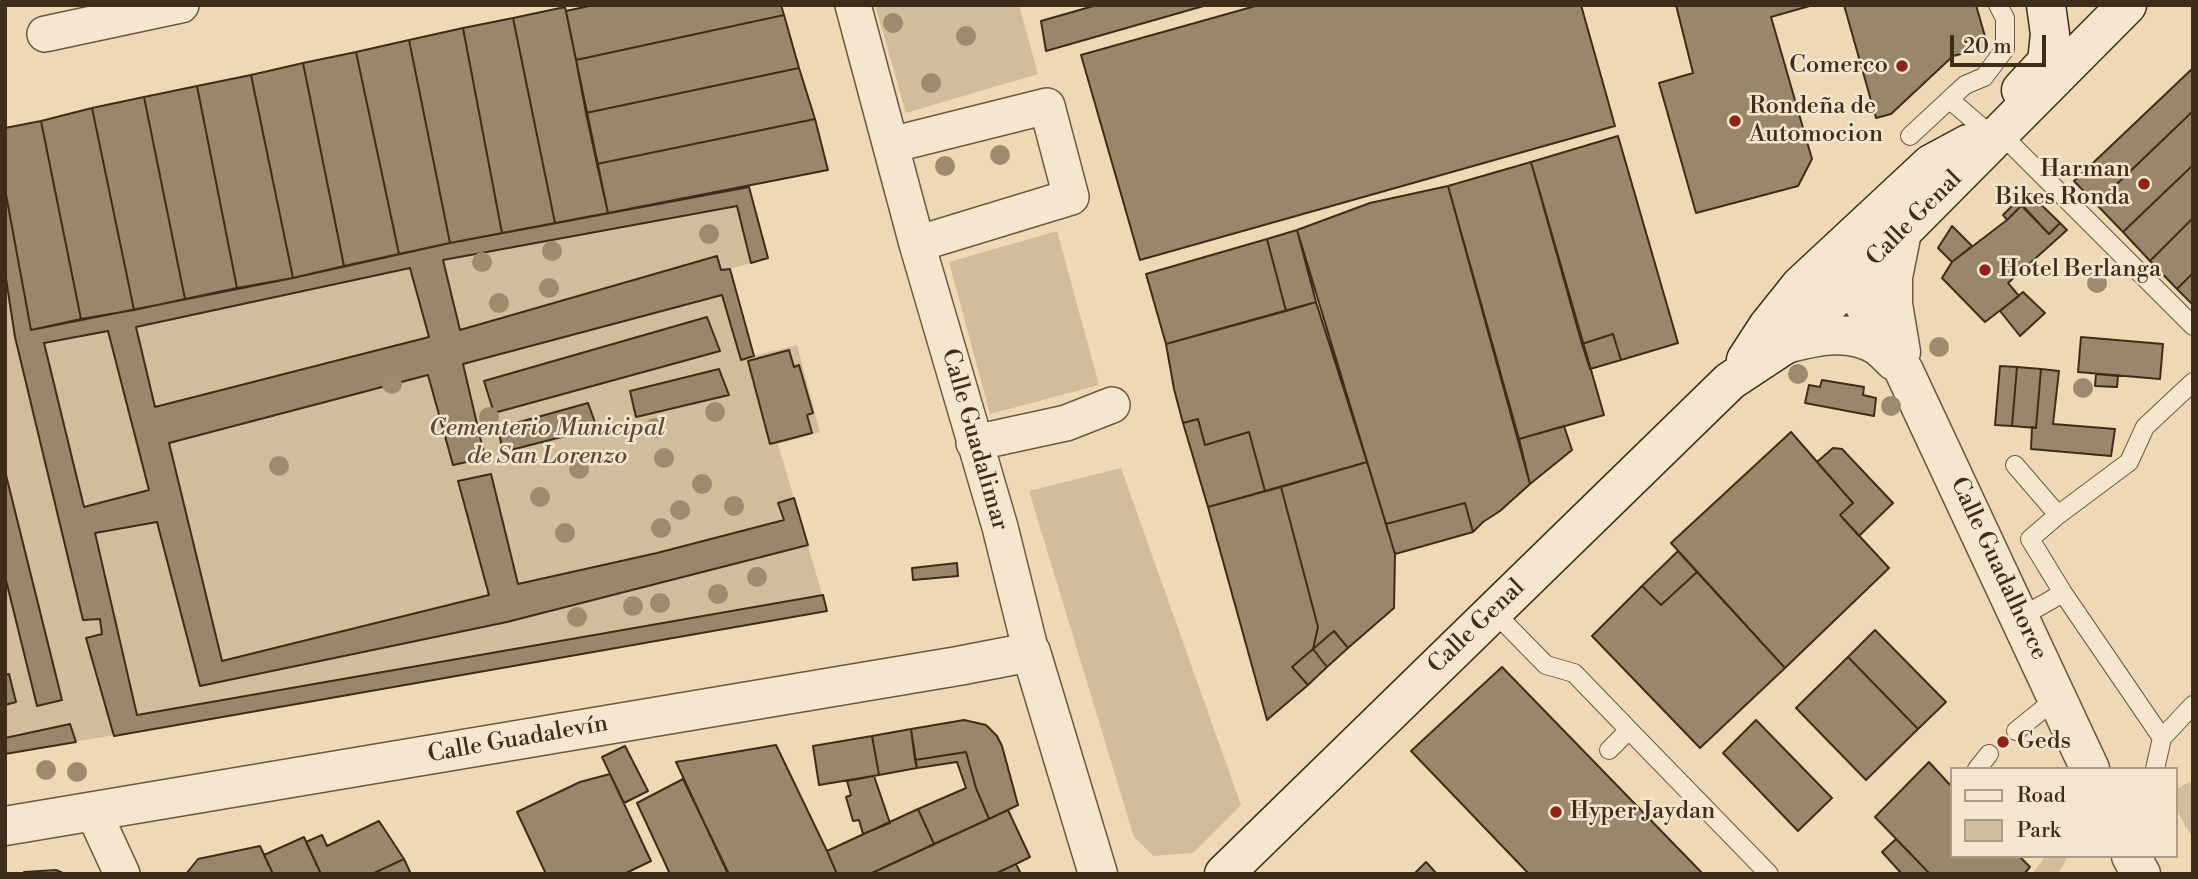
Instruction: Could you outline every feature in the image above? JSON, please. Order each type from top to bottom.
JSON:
[{"type":"street","points":[[45,34],[181,5]]},
{"type":"street","name":"Calle Guadalimar","points":[[853,5],[917,244],[1000,527],[1031,652],[1098,874]]},
{"type":"street","name":"Calle Genal","points":[[1224,874],[1730,382],[1786,344],[1902,232],[2047,62],[2050,34],[2046,5]]},
{"type":"street","name":"Calle Genal","points":[[1851,283],[1850,260],[2127,5]]},
{"type":"street","points":[[891,145],[1046,106],[1071,197],[917,244]]},
{"type":"street","name":"Calle Genal","points":[[1730,382],[1768,326],[1800,286],[1931,164],[1984,136]]},
{"type":"street","name":"Calle Guadalhorce","points":[[1902,232],[1893,277],[1893,304],[1904,371]]},
{"type":"street","name":"Calle Guadalhorce","points":[[1851,283],[1904,371],[2089,767]]},
{"type":"street","name":"Calle Guadalhorce","points":[[1786,344],[1824,335],[1858,337],[1878,346],[1904,371]]},
{"type":"street","points":[[974,443],[1066,423],[1112,405]]},
{"type":"street","name":"Calle Guadalevín","points":[[5,825],[1031,652]]},
{"type":"street","points":[[93,811],[122,874]]},
{"type":"lane","points":[[1910,136],[1965,85],[1984,77],[2005,49],[2005,18],[1998,5]]},
{"type":"lane","points":[[1951,100],[1984,136],[2193,326]]},
{"type":"lane","points":[[2162,738],[2063,593],[2030,539],[2058,514],[2129,462],[2145,427],[2193,382]]},
{"type":"lane","points":[[2015,465],[2058,514]]},
{"type":"lane","points":[[2021,617],[2063,593]]},
{"type":"lane","points":[[1493,611],[1546,665],[1574,673],[1769,874]]},
{"type":"lane","points":[[2016,731],[2058,697]]},
{"type":"lane","points":[[2155,767],[2162,738],[2193,705]]},
{"type":"lane","points":[[1609,750],[1629,730]]},
{"type":"lane","points":[[1979,767],[1989,754]]},
{"type":"green space","points":[[875,5],[1019,5],[1038,74],[906,113]]},
{"type":"green space","name":"Cementerio Municipal de San Lorenzo","points":[[749,187],[768,258],[730,269],[753,356],[797,345],[820,432],[778,444],[827,611],[5,754],[5,189],[31,330],[555,223]]},
{"type":"green space","points":[[1057,231],[1099,385],[990,414],[949,262]]},
{"type":"green space","points":[[1121,468],[1241,805],[1193,853],[1153,856],[1134,837],[1029,491]]},
{"type":"green space","points":[[2193,780],[2193,839],[2177,811],[2177,789]]},
{"type":"green space","points":[[2044,858],[2067,858],[2058,874],[2032,874]]},
{"type":"building","points":[[594,5],[781,5],[784,15],[576,60],[566,11]]},
{"type":"building","points":[[1097,5],[1207,5],[1046,51],[1041,21]]},
{"type":"building","points":[[1259,5],[1581,5],[1615,126],[1140,260],[1081,55]]},
{"type":"building","name":"Rondeña de Automocion","points":[[1676,5],[1813,5],[1771,17],[1812,159],[1798,186],[1696,213],[1659,83],[1693,73]]},
{"type":"building","name":"Comerco","points":[[1844,5],[1976,5],[1988,47],[1953,56],[1891,114],[1876,118]]},
{"type":"building","points":[[565,7],[608,213],[555,223],[513,18]]},
{"type":"building","points":[[784,15],[799,68],[586,113],[576,60]]},
{"type":"building","points":[[513,18],[555,223],[502,233],[463,28]]},
{"type":"building","points":[[463,28],[502,233],[450,243],[409,40]]},
{"type":"building","points":[[409,40],[450,243],[399,254],[356,52]]},
{"type":"building","points":[[356,52],[399,254],[344,266],[303,63]]},
{"type":"building","points":[[303,63],[344,266],[293,278],[251,75]]},
{"type":"building","points":[[799,68],[815,119],[597,164],[586,113]]},
{"type":"building","points":[[2193,68],[2193,111],[2096,204],[2074,181]]},
{"type":"building","points":[[251,75],[293,278],[237,288],[197,86]]},
{"type":"building","points":[[197,86],[237,288],[185,299],[144,97]]},
{"type":"building","points":[[144,97],[185,299],[134,310],[92,108]]},
{"type":"building","points":[[92,108],[134,310],[81,319],[41,121]]},
{"type":"building","name":"Harman Bikes Ronda","points":[[2193,111],[2193,165],[2123,232],[2096,204]]},
{"type":"building","points":[[815,119],[828,170],[608,213],[597,164]]},
{"type":"building","points":[[41,121],[81,319],[31,330],[5,189],[5,128]]},
{"type":"building","points":[[1618,136],[1678,343],[1621,360],[1613,334],[1582,344],[1531,162]]},
{"type":"building","points":[[1531,162],[1604,415],[1519,439],[1448,186]]},
{"type":"building","points":[[2193,165],[2193,218],[2150,261],[2123,232]]},
{"type":"building","points":[[1448,186],[1530,484],[1473,532],[1465,503],[1386,524],[1297,230],[1370,203]]},
{"type":"building","points":[[749,187],[768,258],[751,263],[737,206],[443,260],[460,330],[717,256],[721,270],[730,269],[754,356],[741,360],[722,295],[463,364],[485,458],[453,465],[428,375],[169,443],[222,661],[489,595],[458,481],[491,474],[518,584],[657,553],[784,520],[778,503],[794,498],[808,545],[507,622],[200,686],[157,522],[95,533],[137,715],[823,595],[827,611],[114,736],[86,638],[102,634],[100,619],[83,620],[15,337],[5,272],[5,189],[31,330],[293,278],[450,243]],"holes":[[[410,268],[429,337],[155,407],[136,327]],[[108,331],[149,490],[84,507],[44,343]]]},
{"type":"building","points":[[2027,191],[2060,223],[2049,234],[2017,201]]},
{"type":"building","points":[[2017,201],[2022,205],[2007,220],[2003,215]]},
{"type":"building","name":"Hotel Berlanga","points":[[2022,205],[2049,234],[2060,223],[2067,230],[2008,283],[2019,296],[1985,322],[1942,278],[1952,262],[2007,220]]},
{"type":"building","points":[[2193,218],[2193,273],[2177,289],[2150,261]]},
{"type":"building","points":[[1952,226],[1972,246],[1952,262],[1938,248]]},
{"type":"building","points":[[1297,230],[1316,302],[1286,311],[1267,239]]},
{"type":"building","points":[[1267,239],[1286,311],[1166,344],[1146,274]]},
{"type":"building","points":[[2193,273],[2193,305],[2177,289]]},
{"type":"building","points":[[2023,292],[2045,313],[2020,336],[2000,311]]},
{"type":"building","points":[[1316,302],[1367,462],[1265,491],[1249,432],[1205,445],[1198,419],[1183,423],[1166,344]]},
{"type":"building","points":[[707,317],[720,351],[494,413],[484,381]]},
{"type":"building","points":[[1613,334],[1621,360],[1590,369],[1582,344]]},
{"type":"building","points":[[2081,337],[2163,344],[2160,379],[2078,372]]},
{"type":"building","points":[[789,350],[794,367],[799,365],[813,413],[807,415],[812,433],[770,444],[748,361]]},
{"type":"building","points":[[2000,366],[2017,367],[2012,426],[1995,425]]},
{"type":"building","points":[[2017,367],[2041,369],[2036,428],[2012,426]]},
{"type":"building","points":[[719,369],[729,395],[636,417],[630,391]]},
{"type":"building","points":[[2041,369],[2059,371],[2053,424],[2115,429],[2111,456],[2031,449],[2032,427],[2036,428]]},
{"type":"building","points":[[2096,374],[2118,376],[2117,387],[2095,386]]},
{"type":"building","points":[[1822,380],[1864,387],[1863,395],[1876,398],[1874,416],[1805,403],[1809,385],[1820,387]]},
{"type":"building","points":[[588,403],[597,428],[503,452],[498,428]]},
{"type":"building","points":[[1198,419],[1205,445],[1249,432],[1265,491],[1208,507],[1183,423]]},
{"type":"building","points":[[1564,426],[1572,450],[1530,484],[1519,439]]},
{"type":"building","points":[[1791,432],[1853,503],[1840,515],[1889,568],[1785,668],[1671,543]]},
{"type":"building","points":[[1833,448],[1842,449],[1893,503],[1859,536],[1840,515],[1853,503],[1817,462]]},
{"type":"building","points":[[1367,462],[1395,554],[1394,608],[1348,648],[1334,631],[1313,649],[1318,627],[1281,487]]},
{"type":"building","points":[[5,471],[62,700],[37,706],[5,576]]},
{"type":"building","points":[[1281,487],[1318,627],[1313,649],[1292,667],[1308,685],[1267,720],[1208,507]]},
{"type":"building","points":[[1465,503],[1473,532],[1395,554],[1386,524]]},
{"type":"building","points":[[1678,551],[1697,572],[1661,605],[1642,586]]},
{"type":"building","points":[[957,563],[958,576],[913,580],[912,568]]},
{"type":"building","points":[[1697,572],[1785,668],[1700,748],[1592,636],[1642,586],[1661,605]]},
{"type":"building","points":[[1875,630],[1946,702],[1918,729],[1848,657]]},
{"type":"building","points":[[1334,631],[1348,648],[1327,667],[1313,649]]},
{"type":"building","points":[[1313,649],[1327,667],[1308,685],[1292,667]]},
{"type":"building","points":[[1848,657],[1918,729],[1866,780],[1796,708]]},
{"type":"building","name":"Hyper Jaydan","points":[[1502,667],[1703,874],[1529,874],[1411,751]]},
{"type":"building","points":[[9,674],[16,702],[5,705],[5,675]]},
{"type":"building","points":[[964,720],[986,725],[997,736],[1018,805],[989,819],[976,788],[966,752],[915,760],[911,729]]},
{"type":"building","points":[[1756,720],[1832,798],[1798,831],[1723,753]]},
{"type":"building","points":[[70,724],[76,742],[5,754],[5,738]]},
{"type":"building","points":[[911,729],[917,768],[879,775],[872,736]]},
{"type":"building","points":[[872,736],[879,775],[819,785],[813,746]]},
{"type":"building","points":[[776,745],[837,874],[728,874],[676,762]]},
{"type":"building","points":[[625,746],[648,791],[624,803],[602,757]]},
{"type":"building","points":[[966,752],[976,788],[989,819],[934,844],[918,809],[966,788],[957,762],[917,768],[915,760]]},
{"type":"building","points":[[1929,762],[1950,785],[1950,858],[2021,858],[2030,867],[2024,874],[1930,874],[1875,817]]},
{"type":"building","points":[[610,774],[651,861],[624,874],[546,874],[517,812],[580,782]]},
{"type":"building","points":[[874,776],[890,823],[863,834],[859,820],[853,821],[846,797],[851,795],[847,781]]},
{"type":"building","points":[[683,779],[729,874],[670,874],[637,803]]},
{"type":"building","points":[[918,809],[934,844],[870,874],[837,874],[827,851]]},
{"type":"building","points":[[1008,810],[1030,857],[995,874],[870,874]]},
{"type":"building","points":[[379,821],[404,859],[372,874],[321,874],[306,842],[322,835],[327,846]]},
{"type":"building","points":[[304,837],[321,874],[273,874],[264,855]]},
{"type":"building","points":[[1896,839],[1930,874],[1902,874],[1882,852]]},
{"type":"building","points":[[260,846],[273,874],[186,874],[198,859]]},
{"type":"building","points":[[404,859],[411,874],[372,874]]},
{"type":"building","points":[[1426,862],[1437,874],[1414,874]]},
{"type":"building","points":[[1016,864],[1021,874],[995,874]]},
{"type":"building","points":[[56,870],[65,874],[24,874],[24,872]]},
{"type":"place","name":"Comerco","points":[[1902,66]]},
{"type":"place","name":"Rondeña de Automocion","points":[[1735,121]]},
{"type":"place","name":"Harman Bikes Ronda","points":[[2144,184]]},
{"type":"place","name":"Hotel Berlanga","points":[[1985,270]]},
{"type":"place","name":"Geds","points":[[2003,742]]},
{"type":"place","name":"Hyper Jaydan","points":[[1556,812]]}]
